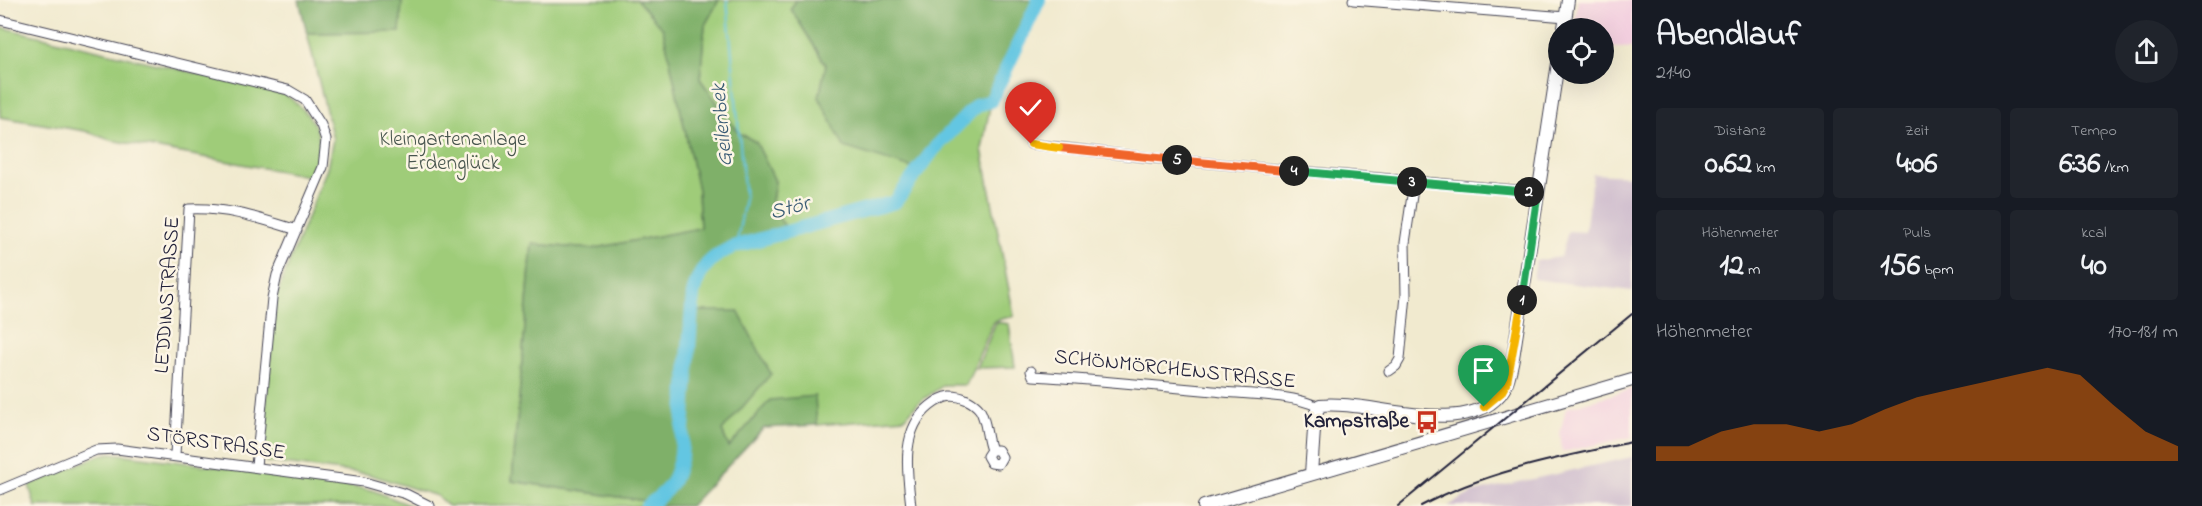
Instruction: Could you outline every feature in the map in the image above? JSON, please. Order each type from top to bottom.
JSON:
[{"type":"street","points":[[1353,0],[1548,21]]},
{"type":"street","points":[[1566,18],[1568,0]]},
{"type":"street","points":[[0,20],[288,90],[305,100],[321,125],[326,141],[323,167],[277,275],[272,298],[256,466]]},
{"type":"street","points":[[1031,144],[1152,158],[1538,192],[1555,84]]},
{"type":"street","points":[[1389,371],[1400,359],[1406,295],[1405,243],[1414,182]]},
{"type":"street","name":"SCHÖNMÖRCHENSTRASSE","points":[[1311,474],[1315,415],[1318,407],[1323,404],[1447,416],[1473,412],[1490,404],[1504,388],[1510,373],[1538,192]]},
{"type":"street","name":"LEDDINSTRASSE","points":[[176,455],[189,209],[227,211],[297,231]]},
{"type":"street","name":"SCHÖNMÖRCHENSTRASSE","points":[[1031,371],[1033,376],[1246,394],[1297,400],[1318,407]]},
{"type":"street","points":[[1204,506],[1632,380]]},
{"type":"street","points":[[911,506],[908,452],[910,435],[920,416],[938,400],[952,396],[974,403],[982,415],[991,450]]},
{"type":"street","name":"STÖRSTRASSE","points":[[0,490],[96,450],[117,448],[364,482],[406,494],[430,506]]},
{"type":"shaded area","points":[[1578,0],[1632,0],[1632,48],[1614,47],[1614,18],[1575,18]]},
{"type":"shaded area","points":[[1593,174],[1632,176],[1632,291],[1533,279],[1536,261],[1561,257],[1568,231],[1585,232]]},
{"type":"shaded area","points":[[1632,389],[1632,437],[1562,452],[1560,433],[1566,408]]},
{"type":"shaded area","points":[[1632,457],[1632,506],[1448,506],[1474,492]]},
{"type":"green space","points":[[299,0],[402,0],[400,32],[307,33]]},
{"type":"green space","name":"Kleingartenanlage Erdenglück","points":[[402,0],[637,0],[663,28],[698,190],[700,228],[591,249],[532,244],[512,481],[653,502],[647,506],[448,506],[437,496],[368,474],[266,462],[262,451],[276,296],[327,168],[333,139],[307,33],[400,32]]},
{"type":"green space","points":[[637,0],[719,0],[705,25],[700,79],[739,133],[756,142],[775,181],[771,208],[789,231],[736,245],[722,252],[710,261],[701,273],[695,289],[692,311],[738,311],[771,374],[722,431],[729,447],[770,400],[815,396],[817,425],[764,428],[690,506],[647,506],[652,502],[512,481],[532,244],[591,249],[700,228],[698,190],[663,29]]},
{"type":"green space","points":[[719,0],[796,0],[791,9],[826,65],[819,97],[918,170],[934,149],[977,105],[991,101],[982,149],[1014,316],[994,321],[966,385],[944,385],[918,403],[905,418],[817,425],[814,396],[729,447],[722,431],[691,311],[696,279],[704,266],[719,252],[736,246],[771,208],[775,181],[756,142],[739,133],[700,79],[705,25]]},
{"type":"green space","points":[[796,0],[1039,0],[991,101],[977,105],[934,149],[918,170],[844,147],[819,97],[826,65],[791,9]]},
{"type":"green space","points":[[0,27],[284,94],[306,113],[317,132],[319,148],[313,177],[110,140],[85,131],[0,117]]},
{"type":"green space","points":[[996,322],[1009,324],[1015,367],[977,368]]},
{"type":"green space","points":[[111,453],[372,490],[411,506],[35,506],[29,485],[100,455]]},
{"type":"waterway","name":"Geilenbek","points":[[727,0],[745,199],[736,246]]},
{"type":"waterway","name":"Stör","points":[[647,506],[670,485],[679,464],[693,294],[707,264],[736,246],[895,202],[934,149],[977,105],[991,101],[1039,0]]},
{"type":"railway","points":[[1398,506],[1632,314]]},
{"type":"railway","points":[[1421,506],[1471,483],[1524,466],[1632,442]]},
{"type":"place","name":"Kampstraße","points":[[1427,422]]},
{"type":"route","points":[[1031,144],[1152,158],[1538,192],[1510,373],[1501,393],[1484,407]]}]
